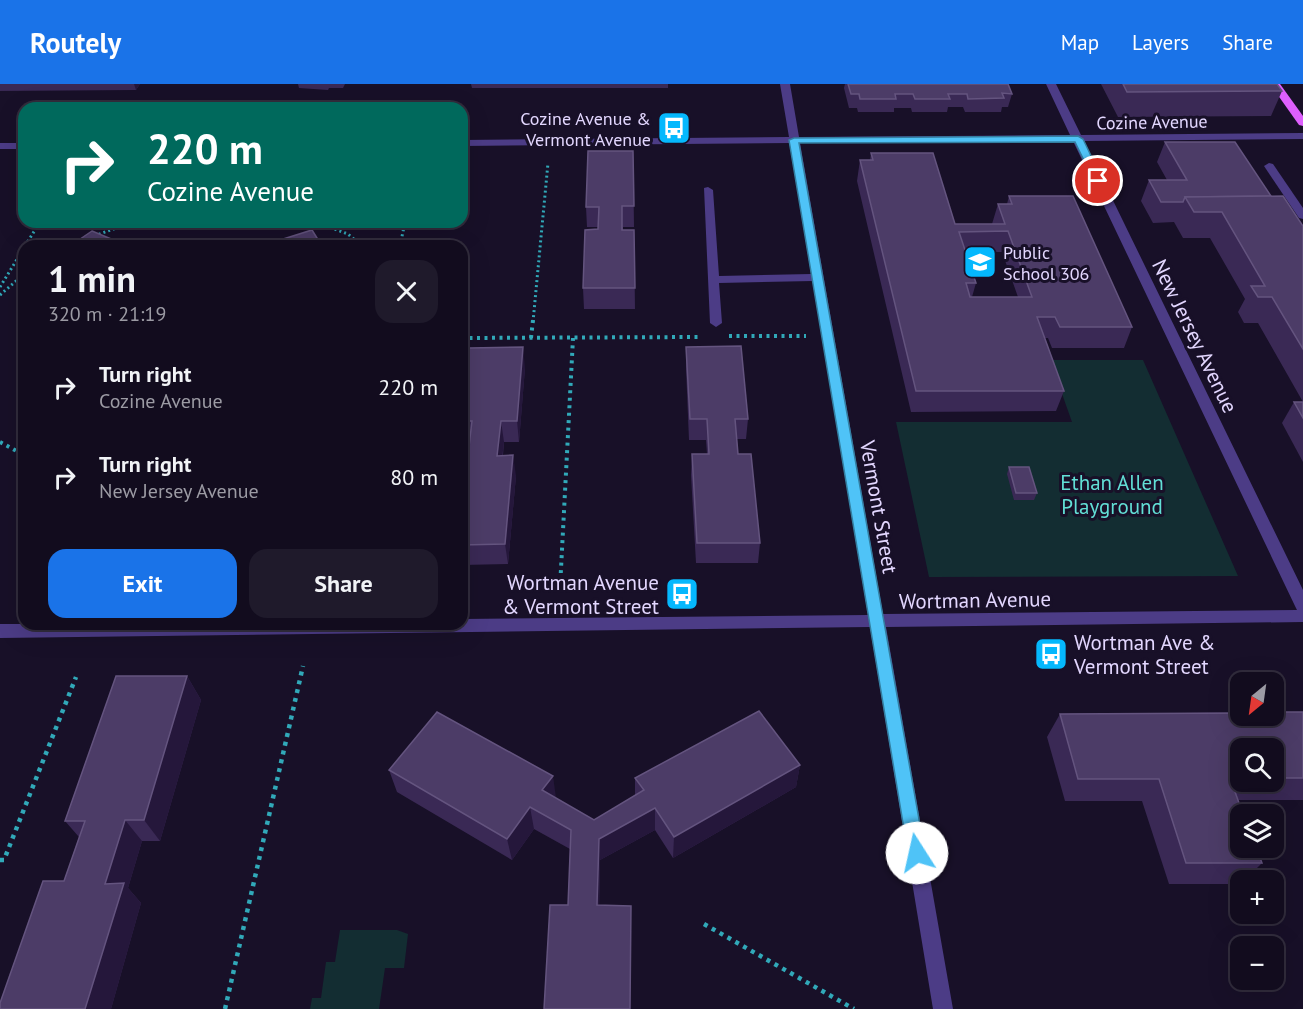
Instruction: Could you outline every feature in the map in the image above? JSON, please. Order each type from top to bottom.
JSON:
[{"type":"main road","points":[[1275,84],[1303,123]]},
{"type":"street","name":"Vermont Street","points":[[785,84],[944,1009]]},
{"type":"street","name":"New Jersey Avenue","points":[[1051,84],[1303,606]]},
{"type":"street","name":"Cozine Avenue","points":[[468,142],[1303,136]]},
{"type":"street","points":[[0,146],[18,146]]},
{"type":"street","points":[[1269,166],[1303,216]]},
{"type":"street","points":[[708,190],[716,323]]},
{"type":"street","points":[[713,280],[818,277]]},
{"type":"street","name":"Wortman Avenue","points":[[468,627],[1303,616]]},
{"type":"street","name":"Wortman Avenue","points":[[0,631],[110,630]]},
{"type":"path","points":[[531,338],[548,162]]},
{"type":"path","points":[[85,240],[117,228]]},
{"type":"path","points":[[332,228],[348,234],[355,240]]},
{"type":"path","points":[[0,287],[18,258]]},
{"type":"path","points":[[0,296],[18,280]]},
{"type":"path","points":[[726,336],[828,336]]},
{"type":"path","points":[[468,338],[703,337]]},
{"type":"path","points":[[560,588],[573,338]]},
{"type":"path","points":[[0,442],[4,447],[18,453]]},
{"type":"path","points":[[225,1009],[303,666]]},
{"type":"path","points":[[0,860],[4,860],[76,677]]},
{"type":"path","points":[[704,924],[854,1009]]},
{"type":"green space","name":"Ethan Allen Playground","points":[[1050,360],[1143,360],[1238,576],[929,577],[896,422],[1072,422]]},
{"type":"green space","points":[[340,930],[397,930],[408,934],[404,968],[385,968],[379,1009],[310,1009],[312,998],[321,998],[326,962],[335,962]]},
{"type":"building","points":[[848,84],[1008,84],[1012,94],[1002,93],[1004,98],[968,99],[967,94],[948,94],[950,99],[915,99],[913,94],[895,94],[896,99],[860,99],[859,94],[851,94]]},
{"type":"building","points":[[1123,84],[1277,84],[1282,91],[1127,92]]},
{"type":"building","points":[[1165,142],[1235,142],[1271,196],[1185,197],[1183,202],[1161,202],[1149,180],[1187,180]]},
{"type":"building","points":[[588,151],[633,151],[634,206],[622,206],[622,230],[634,230],[635,288],[583,288],[585,230],[598,229],[599,207],[586,207]]},
{"type":"building","name":"Public School 306","points":[[871,153],[933,153],[955,224],[1005,224],[998,204],[1012,204],[1009,196],[1073,196],[1132,327],[1060,327],[1055,317],[1037,317],[1064,391],[916,391],[860,160],[873,160]],"holes":[[[1008,231],[1032,297],[970,297],[966,283],[976,283],[959,232]]]},
{"type":"building","points":[[1283,196],[1303,226],[1303,349],[1272,297],[1258,297],[1251,286],[1265,286],[1222,212],[1194,212],[1185,197]]},
{"type":"building","points":[[312,230],[318,240],[280,240]]},
{"type":"building","points":[[92,231],[114,240],[79,240]]},
{"type":"building","points":[[741,346],[748,419],[735,419],[738,454],[751,454],[760,543],[697,543],[692,454],[709,454],[707,419],[690,419],[686,347]]},
{"type":"building","points":[[523,347],[517,421],[501,421],[497,456],[513,455],[505,544],[468,545],[468,455],[472,421],[468,421],[469,348]]},
{"type":"building","points":[[1294,402],[1303,402],[1303,418]]},
{"type":"building","points":[[1009,467],[1029,467],[1037,493],[1016,493]]},
{"type":"building","points":[[116,676],[187,676],[144,820],[125,820],[105,884],[124,883],[85,1009],[0,1009],[0,1003],[43,881],[64,881],[85,821],[65,821]]},
{"type":"building","points":[[759,711],[800,765],[674,837],[655,808],[599,839],[597,905],[631,906],[630,1009],[544,1009],[550,905],[568,905],[571,830],[530,807],[507,839],[389,770],[437,712],[553,776],[542,790],[594,820],[644,790],[635,778]]},
{"type":"building","points":[[1284,712],[1303,712],[1303,778],[1284,778],[1284,738],[1230,738],[1230,792],[1235,792],[1239,804],[1230,804],[1230,858],[1260,858],[1262,863],[1186,863],[1159,779],[1078,779],[1060,714],[1230,713],[1230,726],[1284,726]]},
{"type":"place","name":"Cozine Avenue & Vermont Avenue","points":[[674,128]]},
{"type":"place","name":"Public School 306","points":[[980,262]]},
{"type":"place","name":"Wortman Avenue & Vermont Street","points":[[682,594]]},
{"type":"place","name":"Wortman Ave & Vermont Street","points":[[1051,654]]},
{"type":"route","points":[[917,853],[794,140],[1078,139],[1098,181]]}]
